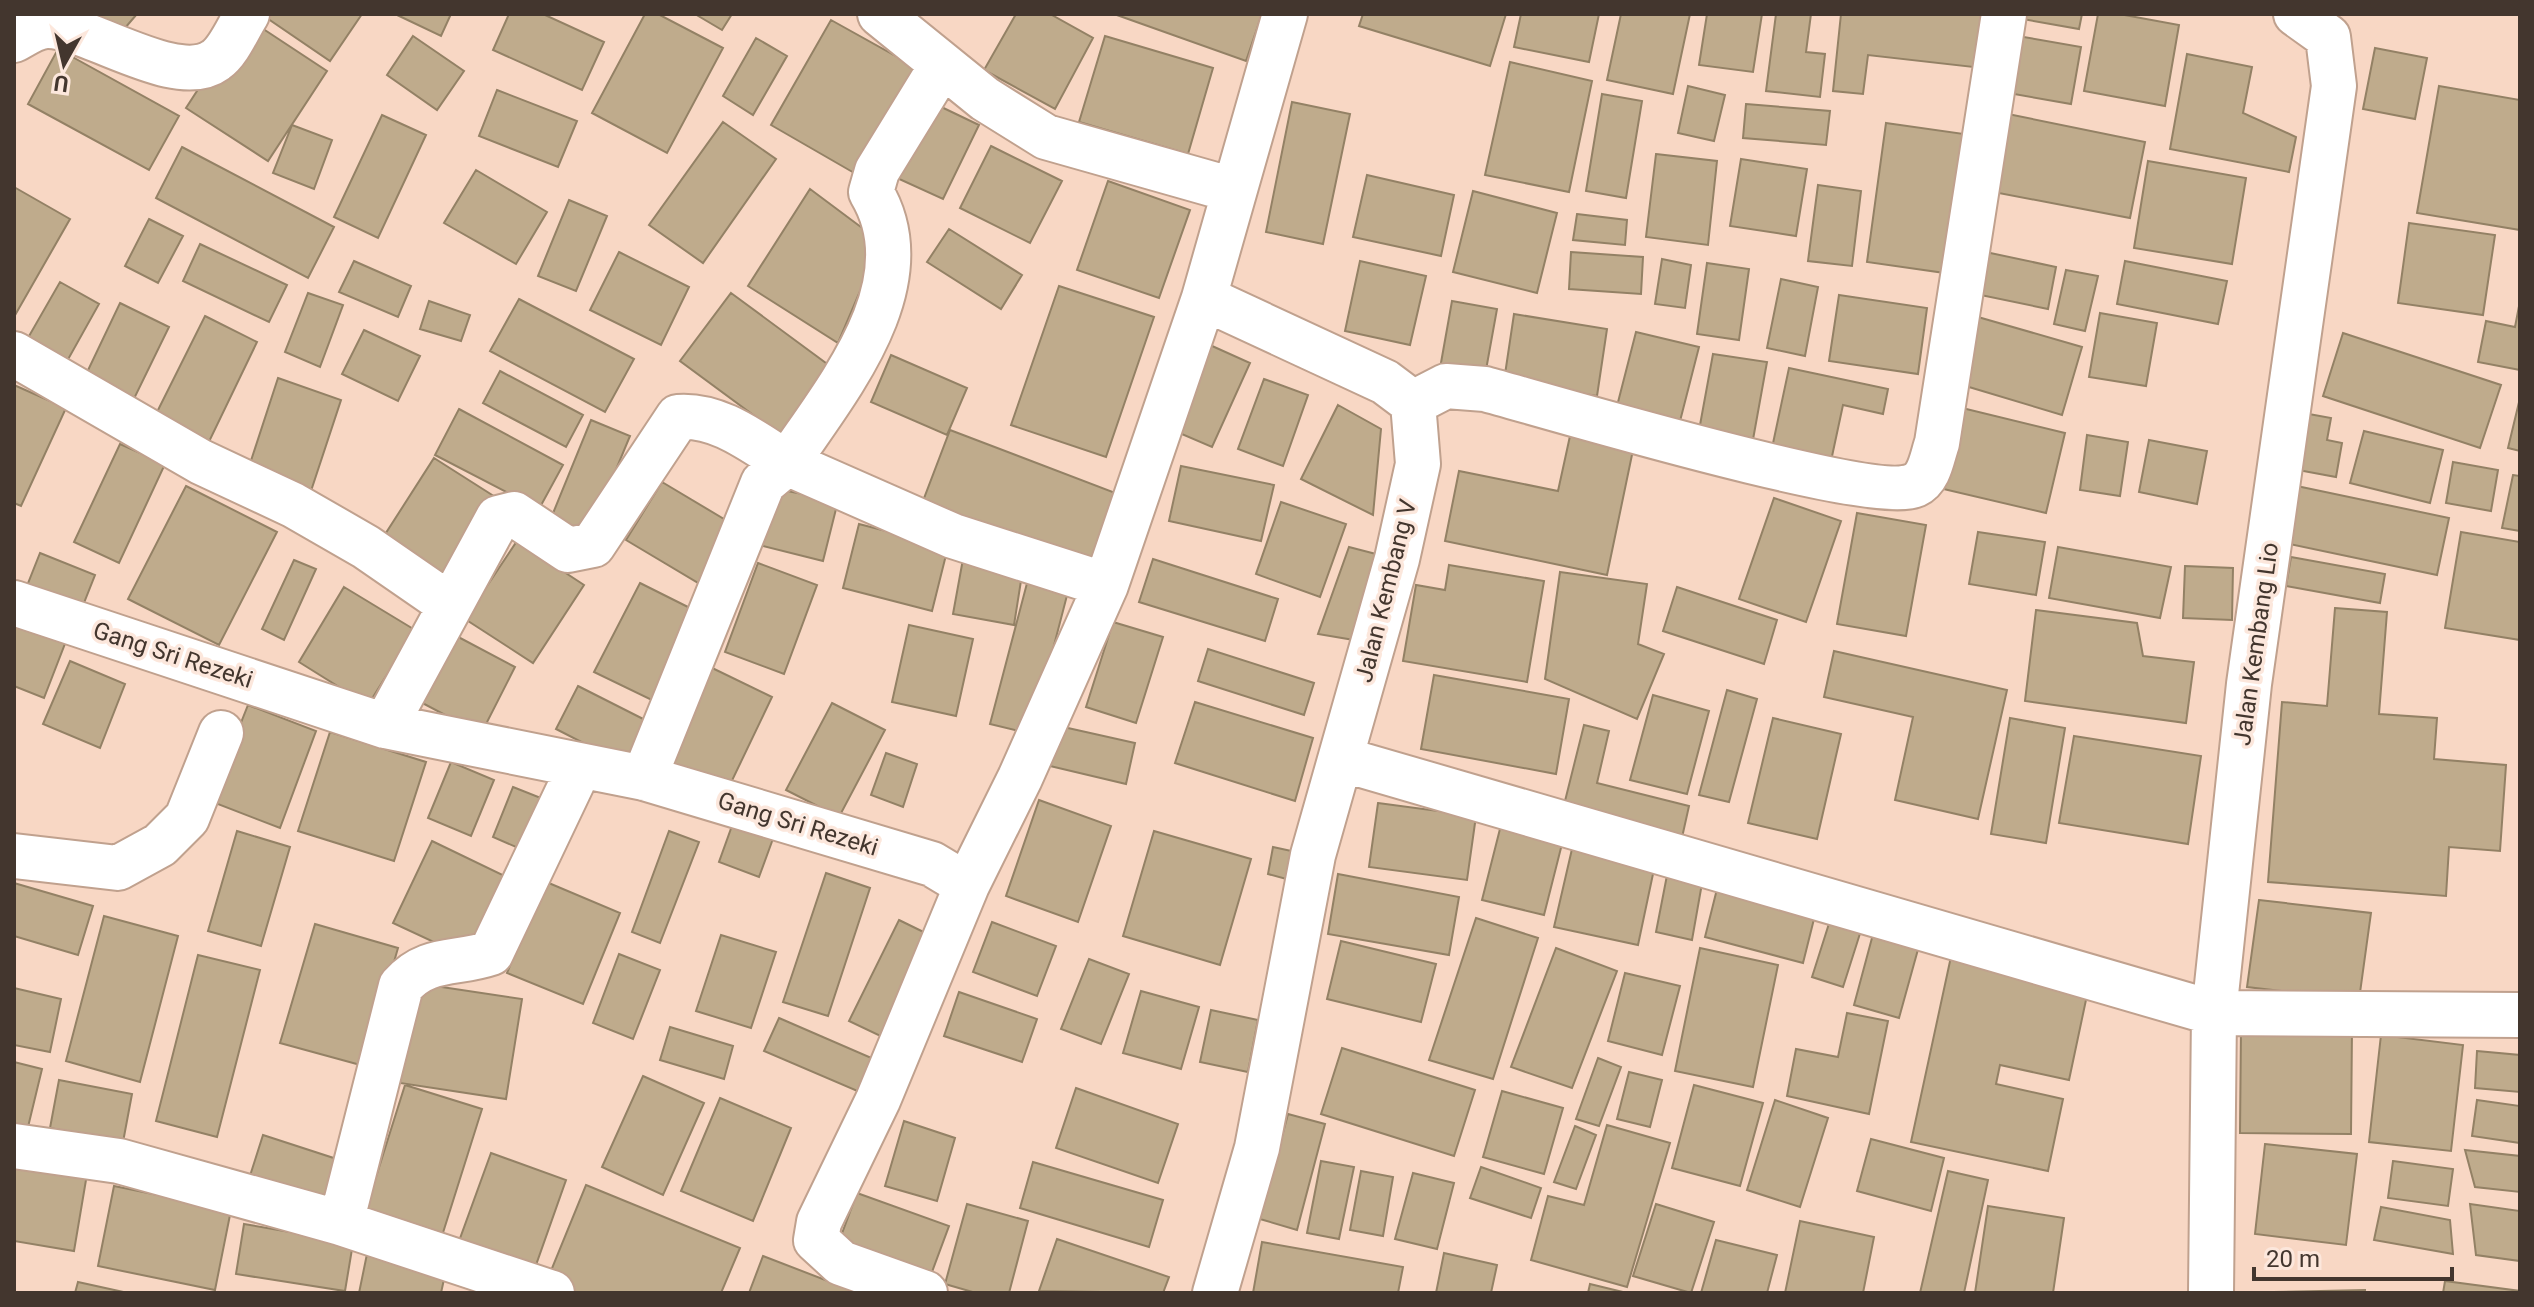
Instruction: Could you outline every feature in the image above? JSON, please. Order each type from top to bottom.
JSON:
[{"type":"street","points":[[14,40],[31,30],[50,26],[116,50],[179,66],[208,65],[219,59],[247,14]]},
{"type":"street","points":[[880,14],[1021,124],[1046,137],[1233,190]]},
{"type":"street","points":[[925,1293],[841,1263],[816,1240],[819,1222],[878,1100],[967,885],[1020,778],[1106,585],[1204,298],[1285,14]]},
{"type":"street","points":[[1204,298],[1385,382],[1413,403],[1446,386],[1485,389],[1801,473],[1884,486],[1913,486],[1926,476],[1937,443],[2004,14]]},
{"type":"street","name":"Jalan Kembang Lio","points":[[2211,1293],[2214,1013],[2249,684],[2334,86],[2328,37],[2296,14]]},
{"type":"street","points":[[644,778],[763,483],[787,463],[860,354],[889,273],[889,240],[883,213],[871,192],[877,171],[942,65]]},
{"type":"street","points":[[14,354],[201,462],[293,505],[366,547],[450,605]]},
{"type":"street","name":"Jalan Kembang V","points":[[1215,1293],[1257,1148],[1313,855],[1397,559],[1418,464],[1413,403]]},
{"type":"street","points":[[385,726],[498,518],[514,514],[568,550],[593,545],[678,417],[698,415],[732,429],[787,463],[953,536],[1106,585]]},
{"type":"street","name":"Gang Sri Rezeki","points":[[14,603],[385,726],[644,778],[932,864],[967,885]]},
{"type":"street","points":[[14,856],[118,868],[160,845],[187,818],[221,733]]},
{"type":"street","points":[[1341,759],[2214,1013],[2520,1015]]},
{"type":"street","points":[[341,1223],[401,986],[414,971],[435,963],[472,959],[491,953],[580,766]]},
{"type":"street","points":[[14,1146],[119,1161],[341,1223],[552,1293]]},
{"type":"building","points":[[95,14],[137,14],[119,35]]},
{"type":"building","points":[[261,14],[362,14],[330,61]]},
{"type":"building","points":[[395,14],[451,14],[441,36]]},
{"type":"building","points":[[509,14],[543,14],[604,42],[582,90],[493,50]]},
{"type":"building","points":[[645,14],[658,14],[723,48],[667,153],[592,113]]},
{"type":"building","points":[[695,14],[732,14],[722,30]]},
{"type":"building","points":[[1016,14],[1050,14],[1093,38],[1055,109],[984,70]]},
{"type":"building","points":[[1114,14],[1262,14],[1246,61]]},
{"type":"building","points":[[1363,14],[1506,14],[1490,66],[1359,26]]},
{"type":"building","points":[[1521,14],[1599,14],[1589,62],[1514,47]]},
{"type":"building","points":[[1621,14],[1690,14],[1673,94],[1607,80]]},
{"type":"building","points":[[1707,14],[1762,14],[1753,72],[1699,65]]},
{"type":"building","points":[[1776,14],[1811,14],[1806,52],[1825,54],[1820,97],[1766,91]]},
{"type":"building","points":[[1841,14],[1988,14],[1982,68],[1868,55],[1863,94],[1833,91]]},
{"type":"building","points":[[2012,14],[2082,14],[2079,29],[2011,17]]},
{"type":"building","points":[[2098,14],[2119,14],[2179,25],[2165,106],[2084,91]]},
{"type":"building","points":[[245,17],[327,71],[268,161],[186,108]]},
{"type":"building","points":[[831,20],[917,68],[856,174],[771,125]]},
{"type":"building","points":[[2006,34],[2081,47],[2071,104],[1997,91]]},
{"type":"building","points":[[413,36],[464,71],[437,110],[387,75]]},
{"type":"building","points":[[1105,36],[1213,68],[1188,154],[1079,122]]},
{"type":"building","points":[[756,38],[787,56],[753,115],[723,96]]},
{"type":"building","points":[[2375,48],[2427,58],[2415,119],[2363,109]]},
{"type":"building","points":[[58,49],[179,116],[149,170],[28,104]]},
{"type":"building","points":[[2187,54],[2252,67],[2243,113],[2296,137],[2289,172],[2170,149]]},
{"type":"building","points":[[1510,62],[1592,81],[1569,192],[1485,175]]},
{"type":"building","points":[[1688,86],[1725,95],[1714,141],[1678,133]]},
{"type":"building","points":[[2439,86],[2520,100],[2520,230],[2417,213]]},
{"type":"building","points":[[497,90],[577,121],[558,167],[479,136]]},
{"type":"building","points":[[1602,94],[1642,101],[1626,198],[1586,191]]},
{"type":"building","points":[[1292,102],[1350,114],[1323,244],[1266,232]]},
{"type":"building","points":[[933,103],[979,125],[943,199],[897,178]]},
{"type":"building","points":[[1746,104],[1830,111],[1826,145],[1743,138]]},
{"type":"building","points":[[1998,112],[2145,142],[2130,218],[1983,190]]},
{"type":"building","points":[[382,115],[426,135],[378,238],[334,217]]},
{"type":"building","points":[[723,122],[776,159],[703,263],[649,225]]},
{"type":"building","points":[[1886,123],[1964,134],[1945,273],[1867,262]]},
{"type":"building","points":[[292,125],[332,140],[314,189],[273,173]]},
{"type":"building","points":[[991,146],[1062,181],[1030,243],[960,208]]},
{"type":"building","points":[[182,147],[334,227],[308,278],[156,198]]},
{"type":"building","points":[[1656,154],[1717,161],[1708,245],[1646,237]]},
{"type":"building","points":[[1741,159],[1807,169],[1796,236],[1730,226]]},
{"type":"building","points":[[2148,161],[2246,178],[2232,264],[2134,248]]},
{"type":"building","points":[[476,170],[547,212],[516,264],[444,223]]},
{"type":"building","points":[[1367,175],[1454,195],[1441,256],[1353,237]]},
{"type":"building","points":[[1108,181],[1190,210],[1159,298],[1077,270]]},
{"type":"building","points":[[1818,185],[1861,191],[1852,266],[1808,261]]},
{"type":"building","points":[[14,187],[70,219],[14,317]]},
{"type":"building","points":[[810,189],[881,242],[838,343],[748,286]]},
{"type":"building","points":[[1473,191],[1557,213],[1537,293],[1453,272]]},
{"type":"building","points":[[569,200],[607,216],[576,291],[538,276]]},
{"type":"building","points":[[1577,214],[1627,220],[1625,245],[1573,240]]},
{"type":"building","points":[[149,219],[183,236],[158,283],[125,266]]},
{"type":"building","points":[[2409,223],[2495,235],[2483,315],[2398,303]]},
{"type":"building","points":[[949,229],[1022,275],[1001,309],[927,262]]},
{"type":"building","points":[[200,244],[287,285],[269,322],[183,281]]},
{"type":"building","points":[[1981,251],[2056,267],[2048,309],[1971,293]]},
{"type":"building","points":[[619,252],[689,287],[661,345],[590,310]]},
{"type":"building","points":[[1571,252],[1643,257],[1641,294],[1569,289]]},
{"type":"building","points":[[1662,259],[1691,265],[1685,308],[1655,304]]},
{"type":"building","points":[[354,261],[411,286],[398,317],[339,292]]},
{"type":"building","points":[[1360,261],[1426,276],[1410,345],[1345,331]]},
{"type":"building","points":[[2125,261],[2227,281],[2218,324],[2117,304]]},
{"type":"building","points":[[1707,263],[1749,269],[1739,340],[1697,334]]},
{"type":"building","points":[[2066,270],[2098,276],[2085,331],[2054,324]]},
{"type":"building","points":[[1781,279],[1818,287],[1805,356],[1767,348]]},
{"type":"building","points":[[60,282],[99,304],[61,372],[21,350]]},
{"type":"building","points":[[1059,286],[1154,317],[1106,457],[1011,425]]},
{"type":"building","points":[[308,293],[343,305],[320,367],[285,352]]},
{"type":"building","points":[[731,293],[834,369],[783,437],[680,361]]},
{"type":"building","points":[[1839,295],[1927,308],[1918,374],[1829,361]]},
{"type":"building","points":[[519,299],[634,359],[605,412],[490,351]]},
{"type":"building","points":[[429,301],[470,315],[461,341],[420,329]]},
{"type":"building","points":[[1452,301],[1497,309],[1484,381],[1439,374]]},
{"type":"building","points":[[2520,301],[2520,370],[2478,362],[2486,321],[2515,327]]},
{"type":"building","points":[[120,303],[169,327],[128,411],[80,387]]},
{"type":"building","points":[[2100,313],[2157,323],[2146,386],[2089,377]]},
{"type":"building","points":[[1514,314],[1607,329],[1597,396],[1504,381]]},
{"type":"building","points":[[205,316],[257,342],[205,450],[151,424]]},
{"type":"building","points":[[1978,317],[2082,347],[2062,415],[1959,384]]},
{"type":"building","points":[[364,330],[420,356],[398,401],[342,374]]},
{"type":"building","points":[[1636,332],[1699,347],[1679,425],[1616,410]]},
{"type":"building","points":[[2343,333],[2501,385],[2480,448],[2323,396]]},
{"type":"building","points":[[1201,341],[1250,363],[1212,447],[1163,426]]},
{"type":"building","points":[[1713,354],[1767,362],[1752,445],[1698,436]]},
{"type":"building","points":[[891,355],[967,388],[947,435],[871,402]]},
{"type":"building","points":[[1789,368],[1888,389],[1883,414],[1843,405],[1831,461],[1772,448]]},
{"type":"building","points":[[500,371],[583,415],[566,447],[483,403]]},
{"type":"building","points":[[278,378],[341,400],[308,500],[245,479]]},
{"type":"building","points":[[1264,379],[1308,395],[1283,466],[1238,449]]},
{"type":"building","points":[[14,385],[66,408],[21,506],[14,503]]},
{"type":"building","points":[[2520,398],[2520,451],[2508,448]]},
{"type":"building","points":[[1338,405],[1381,429],[1373,515],[1301,479]]},
{"type":"building","points":[[1954,406],[2065,433],[2046,513],[1935,487]]},
{"type":"building","points":[[459,409],[563,465],[539,509],[435,455]]},
{"type":"building","points":[[2298,412],[2331,418],[2327,440],[2342,443],[2336,477],[2287,468]]},
{"type":"building","points":[[591,420],[630,436],[585,544],[547,528]]},
{"type":"building","points":[[950,430],[1118,494],[1090,564],[923,501]]},
{"type":"building","points":[[2364,431],[2443,450],[2430,503],[2350,483]]},
{"type":"building","points":[[2087,435],[2128,442],[2120,496],[2080,490]]},
{"type":"building","points":[[1570,436],[1633,450],[1607,575],[1445,541],[1459,471],[1558,491]]},
{"type":"building","points":[[2149,440],[2207,451],[2197,504],[2139,492]]},
{"type":"building","points":[[120,444],[165,464],[119,563],[74,542]]},
{"type":"building","points":[[434,458],[500,500],[441,593],[375,550]]},
{"type":"building","points":[[2453,462],[2498,470],[2491,511],[2446,503]]},
{"type":"building","points":[[1181,466],[1274,485],[1261,541],[1169,521]]},
{"type":"building","points":[[2513,475],[2520,476],[2520,531],[2502,528]]},
{"type":"building","points":[[662,482],[734,525],[700,584],[626,540]]},
{"type":"building","points":[[2292,485],[2449,518],[2437,575],[2280,542]]},
{"type":"building","points":[[186,486],[277,532],[219,645],[128,599]]},
{"type":"building","points":[[767,487],[838,501],[823,561],[747,542]]},
{"type":"building","points":[[1774,498],[1841,521],[1806,622],[1739,599]]},
{"type":"building","points":[[1281,502],[1346,524],[1320,597],[1256,574]]},
{"type":"building","points":[[1857,513],[1926,525],[1906,636],[1837,624]]},
{"type":"building","points":[[859,524],[948,547],[932,611],[843,588]]},
{"type":"building","points":[[1978,532],[2045,542],[2036,595],[1969,584]]},
{"type":"building","points":[[2461,532],[2520,542],[2520,640],[2445,628]]},
{"type":"building","points":[[517,541],[584,585],[533,663],[465,619]]},
{"type":"building","points":[[1349,547],[1376,554],[1360,641],[1318,634]]},
{"type":"building","points":[[2058,547],[2171,567],[2160,618],[2049,598]]},
{"type":"building","points":[[40,553],[95,575],[78,618],[23,596]]},
{"type":"building","points":[[2291,557],[2385,574],[2380,603],[2286,586]]},
{"type":"building","points":[[963,559],[1023,568],[1014,625],[953,614]]},
{"type":"building","points":[[1153,559],[1278,599],[1265,641],[1139,602]]},
{"type":"building","points":[[294,560],[316,569],[284,640],[262,629]]},
{"type":"building","points":[[758,563],[817,585],[784,674],[725,652]]},
{"type":"building","points":[[1449,565],[1544,581],[1527,682],[1403,661],[1416,585],[1445,590]]},
{"type":"building","points":[[2185,566],[2233,568],[2232,620],[2183,618]]},
{"type":"building","points":[[1031,568],[1071,580],[1031,734],[990,724]]},
{"type":"building","points":[[1560,572],[1647,584],[1638,644],[1664,654],[1637,719],[1545,679]]},
{"type":"building","points":[[640,583],[704,615],[660,704],[594,672]]},
{"type":"building","points":[[344,587],[415,630],[368,705],[299,662]]},
{"type":"building","points":[[1677,587],[1777,620],[1764,664],[1663,631]]},
{"type":"building","points":[[2335,608],[2387,612],[2379,714],[2437,718],[2434,759],[2506,765],[2500,851],[2449,847],[2446,896],[2268,882],[2282,702],[2327,706]]},
{"type":"building","points":[[2036,610],[2137,623],[2143,656],[2194,662],[2186,723],[2025,701]]},
{"type":"building","points":[[14,622],[66,641],[44,698],[14,686]]},
{"type":"building","points":[[1113,622],[1163,637],[1136,723],[1086,707]]},
{"type":"building","points":[[909,625],[973,639],[956,716],[892,702]]},
{"type":"building","points":[[447,631],[515,667],[481,734],[411,697]]},
{"type":"building","points":[[1208,649],[1314,683],[1304,715],[1198,681]]},
{"type":"building","points":[[1834,651],[2007,690],[1978,819],[1895,800],[1913,717],[1824,697]]},
{"type":"building","points":[[70,661],[125,684],[100,748],[43,724]]},
{"type":"building","points":[[706,665],[772,697],[727,791],[662,759]]},
{"type":"building","points":[[1434,675],[1569,699],[1556,774],[1421,749]]},
{"type":"building","points":[[578,686],[663,729],[640,772],[556,729]]},
{"type":"building","points":[[1727,690],[1757,699],[1729,802],[1699,795]]},
{"type":"building","points":[[1653,695],[1709,711],[1687,794],[1630,780]]},
{"type":"building","points":[[1195,702],[1313,738],[1295,801],[1175,763]]},
{"type":"building","points":[[832,703],[885,730],[839,817],[786,790]]},
{"type":"building","points":[[248,705],[316,731],[280,828],[210,801]]},
{"type":"building","points":[[1773,718],[1841,734],[1817,839],[1748,823]]},
{"type":"building","points":[[2010,718],[2065,728],[2046,843],[1991,834]]},
{"type":"building","points":[[1584,725],[1609,731],[1597,783],[1689,806],[1681,842],[1562,813]]},
{"type":"building","points":[[1059,726],[1135,743],[1126,784],[1050,766]]},
{"type":"building","points":[[330,732],[426,762],[394,861],[298,831]]},
{"type":"building","points":[[2074,736],[2201,756],[2188,844],[2059,823]]},
{"type":"building","points":[[886,753],[917,764],[903,807],[871,795]]},
{"type":"building","points":[[451,762],[494,780],[471,836],[428,818]]},
{"type":"building","points":[[513,787],[551,802],[530,853],[493,837]]},
{"type":"building","points":[[1039,800],[1111,826],[1078,922],[1006,896]]},
{"type":"building","points":[[1378,803],[1476,816],[1467,880],[1369,867]]},
{"type":"building","points":[[1502,821],[1564,836],[1544,915],[1482,900]]},
{"type":"building","points":[[733,823],[774,836],[759,877],[719,862]]},
{"type":"building","points":[[237,831],[290,847],[261,946],[208,931]]},
{"type":"building","points":[[669,831],[699,842],[660,943],[632,932]]},
{"type":"building","points":[[1154,831],[1251,859],[1220,965],[1123,936]]},
{"type":"building","points":[[1575,836],[1657,855],[1638,945],[1554,927]]},
{"type":"building","points":[[432,841],[511,879],[468,958],[393,923]]},
{"type":"building","points":[[1273,847],[1296,852],[1290,880],[1268,874]]},
{"type":"building","points":[[1669,865],[1704,872],[1692,940],[1656,932]]},
{"type":"building","points":[[826,873],[870,888],[828,1016],[783,1002]]},
{"type":"building","points":[[1338,874],[1459,897],[1449,955],[1328,934]]},
{"type":"building","points":[[1720,877],[1818,903],[1803,963],[1705,937]]},
{"type":"building","points":[[544,881],[620,913],[583,1004],[507,973]]},
{"type":"building","points":[[14,883],[93,906],[78,955],[14,936]]},
{"type":"building","points":[[2259,900],[2371,913],[2359,1000],[2247,987]]},
{"type":"building","points":[[1833,911],[1864,921],[1843,987],[1812,977]]},
{"type":"building","points":[[104,916],[178,936],[140,1082],[66,1061]]},
{"type":"building","points":[[1476,918],[1538,938],[1493,1079],[1429,1060]]},
{"type":"building","points":[[899,920],[942,941],[893,1042],[849,1021]]},
{"type":"building","points":[[992,922],[1056,946],[1037,996],[973,972]]},
{"type":"building","points":[[1876,923],[1922,935],[1899,1018],[1854,1005]]},
{"type":"building","points":[[315,924],[398,948],[364,1066],[280,1043]]},
{"type":"building","points":[[721,935],[776,952],[751,1028],[696,1011]]},
{"type":"building","points":[[1341,941],[1436,964],[1421,1022],[1327,999]]},
{"type":"building","points":[[1556,948],[1617,971],[1572,1088],[1511,1067]]},
{"type":"building","points":[[1700,948],[1778,965],[1753,1087],[1675,1071]]},
{"type":"building","points":[[1952,952],[2090,981],[2069,1080],[2000,1065],[1996,1084],[2063,1099],[2048,1171],[1911,1142]]},
{"type":"building","points":[[619,954],[660,970],[633,1039],[593,1023]]},
{"type":"building","points":[[198,955],[260,970],[217,1137],[156,1121]]},
{"type":"building","points":[[1089,959],[1129,974],[1101,1044],[1061,1029]]},
{"type":"building","points":[[1625,973],[1680,986],[1662,1055],[1608,1041]]},
{"type":"building","points":[[415,983],[522,999],[506,1099],[400,1083]]},
{"type":"building","points":[[14,988],[61,999],[50,1052],[14,1045]]},
{"type":"building","points":[[1141,991],[1199,1007],[1181,1069],[1123,1053]]},
{"type":"building","points":[[959,992],[1037,1019],[1022,1062],[944,1036]]},
{"type":"building","points":[[1211,1010],[1258,1020],[1248,1072],[1200,1062]]},
{"type":"building","points":[[1847,1013],[1888,1021],[1869,1114],[1787,1096],[1796,1049],[1838,1057]]},
{"type":"building","points":[[779,1018],[883,1063],[869,1096],[764,1051]]},
{"type":"building","points":[[670,1027],[733,1046],[724,1079],[660,1060]]},
{"type":"building","points":[[2241,1028],[2352,1029],[2351,1134],[2240,1133]]},
{"type":"building","points":[[2381,1035],[2463,1045],[2451,1151],[2369,1142]]},
{"type":"building","points":[[1342,1048],[1475,1090],[1454,1156],[1321,1114]]},
{"type":"building","points":[[2477,1051],[2520,1055],[2520,1092],[2475,1088]]},
{"type":"building","points":[[1598,1058],[1621,1067],[1599,1126],[1576,1119]]},
{"type":"building","points":[[14,1062],[42,1069],[28,1127],[14,1123]]},
{"type":"building","points":[[1629,1072],[1662,1080],[1650,1127],[1617,1119]]},
{"type":"building","points":[[643,1076],[704,1103],[663,1195],[602,1167]]},
{"type":"building","points":[[59,1080],[132,1094],[123,1142],[50,1128]]},
{"type":"building","points":[[405,1085],[482,1109],[441,1239],[364,1215]]},
{"type":"building","points":[[1694,1085],[1763,1103],[1740,1186],[1672,1168]]},
{"type":"building","points":[[1076,1088],[1178,1124],[1158,1183],[1056,1148]]},
{"type":"building","points":[[1502,1091],[1563,1108],[1544,1174],[1483,1157]]},
{"type":"building","points":[[720,1098],[791,1128],[753,1221],[681,1191]]},
{"type":"building","points":[[1775,1100],[1828,1118],[1800,1207],[1747,1190]]},
{"type":"building","points":[[2477,1100],[2520,1106],[2520,1143],[2472,1136]]},
{"type":"building","points":[[1288,1114],[1325,1124],[1297,1230],[1260,1219]]},
{"type":"building","points":[[904,1121],[955,1138],[937,1201],[885,1186]]},
{"type":"building","points":[[1607,1125],[1670,1143],[1627,1287],[1531,1260],[1548,1196],[1584,1205]]},
{"type":"building","points":[[1575,1126],[1596,1135],[1576,1189],[1554,1182]]},
{"type":"building","points":[[263,1135],[352,1164],[336,1211],[248,1182]]},
{"type":"building","points":[[1871,1139],[1944,1158],[1931,1211],[1857,1191]]},
{"type":"building","points":[[2265,1144],[2357,1154],[2346,1245],[2255,1234]]},
{"type":"building","points":[[2465,1150],[2520,1156],[2520,1192],[2475,1187]]},
{"type":"building","points":[[491,1153],[566,1180],[530,1282],[454,1255]]},
{"type":"building","points":[[14,1161],[87,1174],[74,1251],[14,1241]]},
{"type":"building","points":[[1321,1161],[1354,1167],[1339,1239],[1307,1233]]},
{"type":"building","points":[[2393,1161],[2453,1169],[2448,1206],[2388,1198]]},
{"type":"building","points":[[1033,1162],[1163,1200],[1149,1247],[1020,1208]]},
{"type":"building","points":[[1481,1167],[1541,1188],[1531,1218],[1470,1198]]},
{"type":"building","points":[[1361,1171],[1393,1177],[1383,1236],[1350,1230]]},
{"type":"building","points":[[1948,1171],[1988,1180],[1964,1293],[1920,1293]]},
{"type":"building","points":[[1413,1173],[1454,1183],[1437,1249],[1395,1239]]},
{"type":"building","points":[[586,1185],[740,1248],[721,1293],[569,1293],[546,1283]]},
{"type":"building","points":[[114,1186],[231,1210],[215,1290],[98,1266]]},
{"type":"building","points":[[857,1193],[949,1226],[929,1280],[837,1247]]},
{"type":"building","points":[[967,1204],[1028,1221],[1009,1293],[976,1293],[945,1284]]},
{"type":"building","points":[[1656,1204],[1714,1222],[1691,1293],[1633,1276]]},
{"type":"building","points":[[2470,1204],[2520,1211],[2520,1261],[2476,1255]]},
{"type":"building","points":[[1988,1206],[2064,1218],[2053,1293],[1975,1293]]},
{"type":"building","points":[[2381,1207],[2450,1220],[2453,1254],[2374,1240]]},
{"type":"building","points":[[1800,1221],[1874,1237],[1863,1293],[1785,1293]]},
{"type":"building","points":[[244,1224],[353,1243],[345,1291],[236,1274]]},
{"type":"building","points":[[1057,1239],[1169,1277],[1163,1293],[1039,1291]]},
{"type":"building","points":[[1716,1240],[1777,1255],[1767,1293],[1701,1293]]},
{"type":"building","points":[[1262,1242],[1403,1267],[1398,1293],[1253,1293]]},
{"type":"building","points":[[1444,1253],[1497,1265],[1491,1293],[1436,1293]]},
{"type":"building","points":[[367,1254],[446,1270],[441,1293],[359,1293]]},
{"type":"building","points":[[763,1256],[859,1293],[749,1293]]},
{"type":"building","points":[[2445,1281],[2520,1291],[2520,1293],[2443,1293]]},
{"type":"building","points":[[78,1282],[128,1293],[75,1293]]},
{"type":"building","points":[[1590,1284],[1627,1293],[1588,1293]]},
{"type":"building","points":[[2365,1290],[2365,1293],[2274,1293],[2274,1292]]}]
